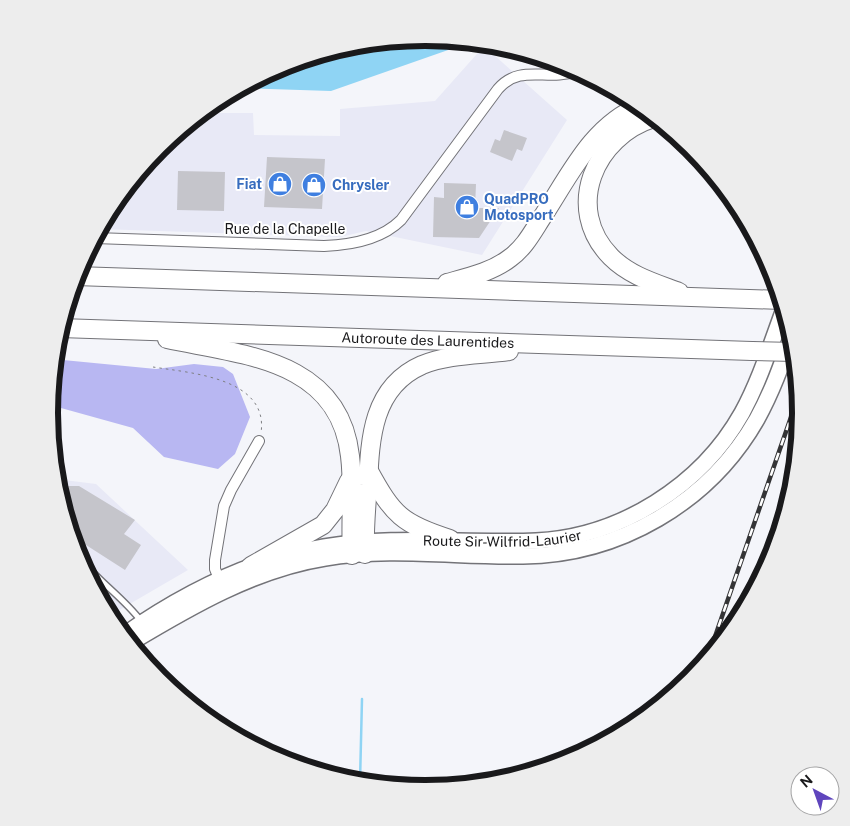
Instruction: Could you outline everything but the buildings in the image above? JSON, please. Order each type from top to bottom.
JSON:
[{"type":"highway","points":[[432,288],[492,269],[515,254],[530,236],[594,139],[615,119],[632,110]]},
{"type":"highway","points":[[647,121],[624,132],[600,158],[589,185],[591,221],[605,250],[620,266],[641,278],[693,297]]},
{"type":"highway","points":[[85,276],[693,297],[774,303]]},
{"type":"highway","name":"Autoroute des Laurentides","points":[[68,328],[787,352]]},
{"type":"highway","points":[[123,330],[254,357],[281,365],[305,378],[326,397],[341,423],[349,450],[350,478],[358,548]]},
{"type":"highway","points":[[358,548],[371,436],[377,413],[392,388],[409,373],[422,366],[443,359],[561,344]]},
{"type":"highway","points":[[368,471],[387,503],[402,519],[424,531],[450,540]]},
{"type":"highway","points":[[251,566],[322,525],[332,515],[350,478]]},
{"type":"main road","name":"Route Sir-Wilfrid-Laurier","points":[[131,633],[145,628],[222,586],[251,566],[293,552],[450,540],[532,541],[570,536],[624,519],[668,495],[705,463],[736,423],[755,386],[776,309]]},
{"type":"main road","name":"Route Sir-Wilfrid-Laurier","points":[[222,586],[287,566],[358,548],[512,556],[556,554],[605,543],[649,525],[694,494],[715,475],[741,444],[767,401],[786,350]]},
{"type":"main road","name":"Route Sir-Wilfrid-Laurier","points":[[135,638],[145,628]]},
{"type":"street","name":"Rue de la Chapelle","points":[[103,238],[324,246],[347,244],[378,236],[390,229],[405,214],[498,89],[508,79],[522,74],[559,76],[565,74]]},
{"type":"street","points":[[222,586],[215,560],[224,506],[259,441]]},
{"type":"lane","points":[[99,580],[124,600],[145,628]]},
{"type":"path","points":[[153,366],[216,378],[242,391],[254,401],[261,415],[262,432],[259,441]]},
{"type":"shaded area","points":[[401,47],[455,48],[331,91],[255,88],[307,66],[353,53]]},
{"type":"shaded area","points":[[480,50],[491,52],[567,120],[482,255],[366,231],[340,237],[107,229],[120,209],[149,171],[183,137],[214,113],[253,113],[254,135],[340,136],[340,109],[435,101]]},
{"type":"shaded area","points":[[62,360],[156,369],[194,364],[223,367],[233,374],[250,417],[235,454],[218,469],[164,457],[133,428],[61,408],[58,414]]},
{"type":"shaded area","points":[[64,480],[96,484],[188,570],[117,612],[86,553]]},
{"type":"waterway","points":[[360,774],[362,699]]},
{"type":"railway","points":[[715,638],[792,414]]},
{"type":"place","name":"Fiat","points":[[280,184]]},
{"type":"place","name":"Chrysler","points":[[314,185]]},
{"type":"place","name":"QuadPRO Motosport","points":[[467,207]]}]
